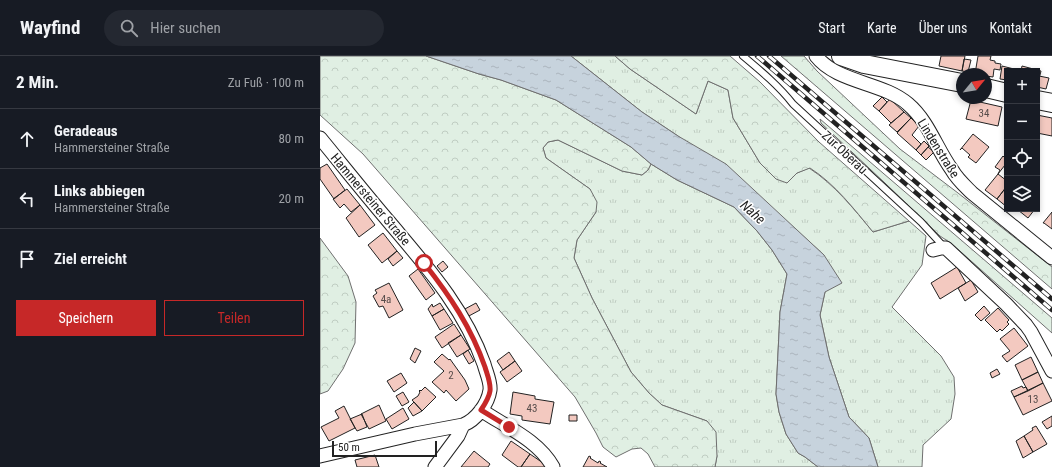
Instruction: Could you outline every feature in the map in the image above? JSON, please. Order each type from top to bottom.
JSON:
[{"type":"street","name":"Lindenstraße","points":[[816,56],[826,66],[852,79],[896,96],[906,102],[922,120],[951,170],[960,181],[978,198],[1052,258]]},
{"type":"street","points":[[841,56],[864,64],[956,82]]},
{"type":"street","points":[[992,89],[1004,92]]},
{"type":"street","points":[[1040,101],[1052,103]]},
{"type":"street","name":"Hammersteiner Straße","points":[[320,138],[450,296],[471,333],[488,377],[490,389],[487,400],[481,410]]},
{"type":"street","name":"Zur Oberau","points":[[940,249],[1006,304],[1026,325],[1052,371]]},
{"type":"street","points":[[320,456],[408,435],[463,425],[468,423],[481,410],[533,444],[548,458],[553,467]]},
{"type":"street","points":[[435,467],[458,436],[463,425]]},
{"type":"lane","name":"Zur Oberau","points":[[744,56],[785,93],[793,104],[920,222],[940,249]]},
{"type":"green space","points":[[320,56],[426,56],[501,80],[556,100],[631,147],[651,164],[648,170],[642,175],[622,171],[558,140],[548,142],[543,148],[546,158],[590,189],[597,202],[596,212],[577,240],[574,258],[592,298],[631,372],[649,393],[662,405],[707,421],[716,432],[717,456],[715,467],[655,467],[648,454],[641,448],[632,449],[616,457],[603,447],[575,397],[363,154],[320,115]]},
{"type":"green space","points":[[571,56],[615,56],[630,69],[696,114],[708,81],[728,90],[733,118],[760,163],[787,183],[797,173],[809,168],[835,189],[873,232],[909,221],[926,236],[922,265],[892,307],[941,356],[954,377],[955,394],[951,419],[923,445],[922,467],[878,467],[869,438],[849,417],[829,357],[820,315],[825,292],[824,255],[782,217],[678,136],[642,112]]},
{"type":"green space","points":[[615,56],[730,56],[760,82],[819,142],[909,221],[873,232],[836,189],[810,168],[797,173],[787,183],[776,179],[760,163],[733,118],[728,90],[708,81],[696,114],[630,69]]},
{"type":"green space","points":[[781,56],[804,56],[817,71],[900,149],[1052,267],[1052,289]]},
{"type":"green space","points":[[820,119],[1052,318],[1052,333],[952,244],[940,236],[821,123]]},
{"type":"green space","points":[[558,140],[622,171],[642,175],[648,170],[651,164],[677,180],[734,207],[757,231],[772,250],[787,274],[780,312],[776,394],[779,412],[786,434],[798,453],[818,467],[715,467],[717,456],[707,421],[662,405],[649,393],[631,372],[592,298],[574,258],[577,240],[596,212],[590,189],[546,158],[543,148],[548,142]]},
{"type":"green space","points":[[320,238],[348,276],[356,302],[355,343],[343,369],[328,391],[320,394]]},
{"type":"water","name":"Nahe","points":[[426,56],[571,56],[642,112],[678,136],[726,164],[824,255],[842,283],[825,292],[820,315],[829,357],[849,417],[869,438],[878,467],[818,467],[798,453],[786,434],[779,412],[776,394],[780,312],[787,274],[772,250],[757,231],[734,207],[677,180],[651,164],[631,147],[556,100],[501,80]]},
{"type":"building","points":[[941,56],[965,56],[963,68],[956,68],[956,70],[939,66]]},
{"type":"building","points":[[978,56],[991,56],[990,60],[1001,64],[1000,70],[994,69],[993,77],[992,68],[976,68]]},
{"type":"building","points":[[964,59],[971,60],[969,68],[962,68]]},
{"type":"building","points":[[1002,66],[1010,68],[1004,68],[1004,80],[1000,79]]},
{"type":"building","points":[[1040,76],[1049,78],[1046,89],[1040,88]]},
{"type":"building","points":[[882,97],[887,102],[879,111],[873,106]]},
{"type":"building","points":[[890,99],[904,112],[891,123],[879,111]]},
{"type":"building","points":[[970,104],[989,104],[1002,107],[998,126],[966,119]]},
{"type":"building","points":[[904,112],[911,118],[897,132],[889,125]]},
{"type":"building","points":[[1040,116],[1052,118],[1052,136],[1040,134]]},
{"type":"building","points":[[911,118],[919,126],[912,135],[921,144],[916,150],[897,133]]},
{"type":"building","points":[[973,134],[989,147],[976,163],[968,157],[970,155],[962,148],[960,150]]},
{"type":"building","points":[[924,141],[929,146],[921,155],[916,150]]},
{"type":"building","points":[[928,147],[934,152],[926,160],[921,155]]},
{"type":"building","points":[[1003,156],[1004,166],[998,174],[1000,170],[995,167]]},
{"type":"building","points":[[327,164],[345,190],[334,199],[320,179],[320,168]]},
{"type":"building","points":[[998,174],[1004,179],[1004,190],[997,199],[985,190]]},
{"type":"building","points":[[347,189],[360,205],[351,212],[344,204],[340,208],[333,199]]},
{"type":"building","points":[[1004,190],[1004,205],[997,199]]},
{"type":"building","points":[[360,205],[375,225],[359,237],[346,218]]},
{"type":"building","points":[[1020,212],[1033,212],[1028,218]]},
{"type":"building","points":[[1052,212],[1052,229],[1043,223]]},
{"type":"building","points":[[383,233],[397,251],[382,263],[368,245]]},
{"type":"building","points":[[397,251],[403,258],[393,266],[388,259]]},
{"type":"building","points":[[443,261],[448,267],[442,272],[437,266]]},
{"type":"building","points":[[957,267],[966,283],[940,299],[931,283]]},
{"type":"building","points":[[418,269],[435,293],[426,300],[409,276]]},
{"type":"building","points":[[971,280],[978,292],[965,301],[958,288]]},
{"type":"building","points":[[389,283],[403,310],[389,318],[383,306],[379,307],[373,296],[377,293],[375,290]]},
{"type":"building","points":[[440,303],[444,309],[432,316],[428,309],[432,304],[433,307]]},
{"type":"building","points":[[476,303],[480,310],[467,317],[463,310]]},
{"type":"building","points":[[984,306],[990,313],[981,321],[975,315]]},
{"type":"building","points":[[998,308],[1009,320],[1007,322],[1009,324],[1002,331],[1000,329],[997,332],[985,320]]},
{"type":"building","points":[[444,309],[453,323],[440,330],[432,316]]},
{"type":"building","points":[[454,324],[461,335],[442,348],[435,337]]},
{"type":"building","points":[[1014,328],[1028,346],[1007,362],[1002,356],[1010,351],[1000,339]]},
{"type":"building","points":[[461,335],[470,349],[457,357],[448,343]]},
{"type":"building","points":[[415,348],[421,351],[415,363],[410,359]]},
{"type":"building","points":[[468,350],[474,361],[469,364],[463,354]]},
{"type":"building","points":[[509,352],[515,361],[503,370],[497,361]]},
{"type":"building","points":[[442,354],[449,360],[450,359],[465,380],[469,389],[456,401],[446,390],[444,393],[432,382],[444,371],[434,362]]},
{"type":"building","points":[[1031,357],[1038,372],[1022,380],[1015,365]]},
{"type":"building","points":[[515,361],[522,371],[507,382],[500,372]]},
{"type":"building","points":[[997,369],[1000,374],[992,378],[990,373]]},
{"type":"building","points":[[1038,372],[1043,383],[1028,391],[1022,380]]},
{"type":"building","points":[[401,373],[407,383],[394,392],[387,381]]},
{"type":"building","points":[[1043,383],[1052,401],[1023,415],[1014,397]]},
{"type":"building","points":[[1022,386],[1023,388],[1026,387],[1028,391],[1014,397],[1011,391]]},
{"type":"building","points":[[425,387],[436,397],[422,411],[412,400],[418,396],[420,390],[421,391]]},
{"type":"building","points":[[403,392],[409,402],[402,406],[396,396]]},
{"type":"building","points":[[513,392],[535,396],[535,399],[554,402],[550,424],[522,420],[522,416],[510,414]]},
{"type":"building","points":[[414,402],[422,411],[413,416],[408,408]]},
{"type":"building","points":[[379,405],[386,421],[369,429],[361,414]]},
{"type":"building","points":[[344,406],[355,428],[329,441],[321,427],[339,418],[335,411]]},
{"type":"building","points":[[403,408],[409,419],[392,429],[386,419]]},
{"type":"building","points":[[362,414],[367,427],[357,431],[350,419]]},
{"type":"building","points":[[569,415],[577,415],[577,421],[569,421]]},
{"type":"building","points":[[1052,416],[1052,426],[1047,429],[1042,422]]},
{"type":"building","points":[[1036,426],[1047,444],[1033,452],[1024,436]]},
{"type":"building","points":[[1024,436],[1033,452],[1023,458],[1016,441]]},
{"type":"building","points":[[511,441],[530,454],[521,467],[518,467],[502,455]]},
{"type":"building","points":[[474,451],[490,464],[488,467],[461,467]]},
{"type":"building","points":[[530,454],[543,463],[546,467],[521,467]]},
{"type":"building","points":[[375,455],[379,467],[357,467],[355,460]]},
{"type":"building","points":[[589,456],[598,463],[599,461],[607,467],[583,467]]},
{"type":"railway","points":[[757,56],[1052,310]]},
{"type":"railway","points":[[769,56],[1052,299]]},
{"type":"route","points":[[424,263],[450,296],[471,333],[482,359],[490,389],[487,400],[481,410],[509,427]]}]
